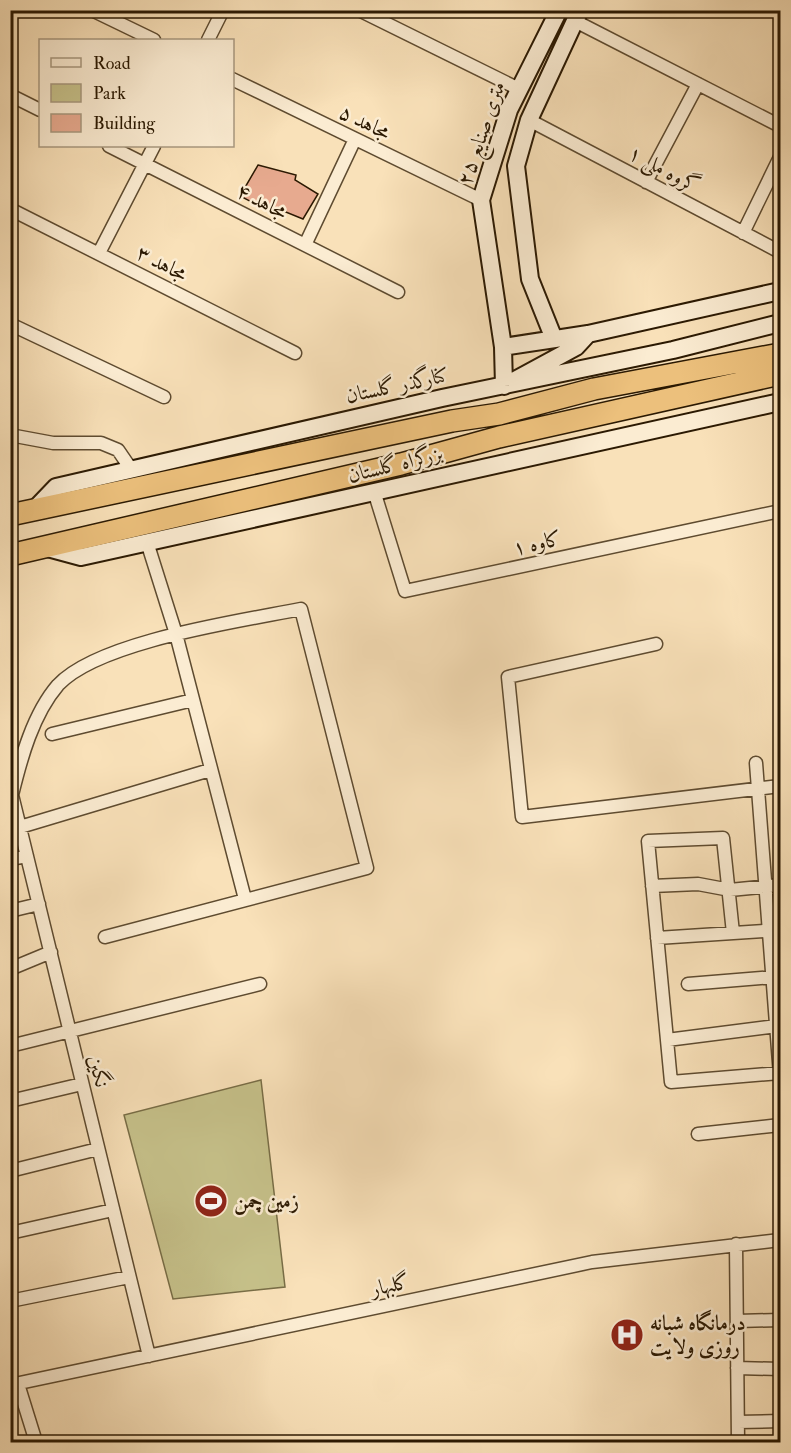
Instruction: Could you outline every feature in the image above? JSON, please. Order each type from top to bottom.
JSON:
[{"type":"highway","name":"بزرگراه گلستان","points":[[10,515],[33,512],[452,421],[499,414],[594,389],[780,354]]},
{"type":"highway","name":"بزرگراه گلستان","points":[[10,555],[40,546],[341,477],[370,481],[500,437],[780,374]]},
{"type":"highway","points":[[359,441],[355,450],[356,458],[370,481]]},
{"type":"highway","points":[[331,447],[342,454],[345,459],[346,467],[341,477]]},
{"type":"street","points":[[92,10],[152,39]]},
{"type":"street","points":[[208,39],[223,10]]},
{"type":"street","points":[[359,10],[519,89]]},
{"type":"street","name":"۲۵ متری صنایع","points":[[504,386],[503,347],[481,200],[509,110],[559,10]]},
{"type":"street","points":[[578,16],[698,84],[780,126]]},
{"type":"street","name":"۲۵ متری صنایع","points":[[554,339],[530,279],[516,166],[529,120],[578,16]]},
{"type":"street","name":"۵ مجاهد","points":[[234,80],[481,200]]},
{"type":"street","points":[[646,182],[698,84]]},
{"type":"street","points":[[10,95],[39,110]]},
{"type":"street","points":[[509,110],[529,120]]},
{"type":"street","name":"گروه ملی ۱","points":[[529,120],[780,252]]},
{"type":"street","points":[[305,245],[355,139]]},
{"type":"street","name":"مجاهد ۴","points":[[111,147],[398,292]]},
{"type":"street","points":[[99,253],[154,147]]},
{"type":"street","points":[[743,233],[780,157]]},
{"type":"street","name":"مجاهد ۳","points":[[11,210],[295,353]]},
{"type":"street","points":[[503,347],[588,334],[780,291]]},
{"type":"street","name":"کنارگذر گلستان","points":[[33,512],[56,487],[673,350],[780,323]]},
{"type":"street","points":[[10,324],[164,397]]},
{"type":"street","points":[[504,386],[576,347],[588,334]]},
{"type":"street","points":[[40,546],[81,557],[147,542],[370,481],[780,402]]},
{"type":"street","points":[[10,435],[53,443],[101,443],[118,450],[131,469]]},
{"type":"street","name":"کاوه ۱","points":[[370,481],[405,591],[780,511]]},
{"type":"street","points":[[147,542],[176,634],[245,899]]},
{"type":"street","points":[[11,795],[26,748],[40,716],[58,685],[91,662],[176,634],[301,609],[367,867],[105,937]]},
{"type":"street","points":[[656,644],[508,677],[522,817],[780,786]]},
{"type":"street","points":[[52,734],[193,700]]},
{"type":"street","points":[[733,933],[723,838],[648,841],[670,1082],[780,1075],[773,977],[775,931],[766,887],[756,763]]},
{"type":"street","points":[[20,827],[210,770]]},
{"type":"street","name":"نگین","points":[[11,795],[149,1356]]},
{"type":"street","points":[[10,859],[27,856]]},
{"type":"street","points":[[652,886],[698,884],[730,890],[780,885]]},
{"type":"street","points":[[10,911],[39,904]]},
{"type":"street","points":[[657,938],[775,931]]},
{"type":"street","points":[[10,969],[51,952]]},
{"type":"street","points":[[688,984],[773,977]]},
{"type":"street","points":[[10,1046],[260,984]]},
{"type":"street","points":[[667,1040],[777,1026]]},
{"type":"street","points":[[10,1101],[82,1084]]},
{"type":"street","points":[[698,1134],[780,1125]]},
{"type":"street","points":[[10,1171],[98,1149]]},
{"type":"street","points":[[10,1233],[113,1210]]},
{"type":"street","name":"گلبهار","points":[[14,1384],[592,1262],[780,1240]]},
{"type":"street","points":[[736,1244],[738,1443]]},
{"type":"street","points":[[10,1301],[129,1276]]},
{"type":"street","points":[[737,1321],[780,1320]]},
{"type":"street","points":[[737,1368],[780,1370]]},
{"type":"street","points":[[14,1384],[36,1443]]},
{"type":"street","points":[[738,1422],[780,1421]]},
{"type":"green space","name":"زمین چمن","points":[[261,1080],[285,1287],[173,1299],[124,1115]]},
{"type":"building","points":[[258,165],[296,175],[295,180],[318,194],[303,219],[281,210],[271,212],[240,196]]},
{"type":"place","name":"زمین چمن","points":[[211,1201]]},
{"type":"place","name":"درمانگاه شبانه روزی ولایت","points":[[627,1335]]}]
